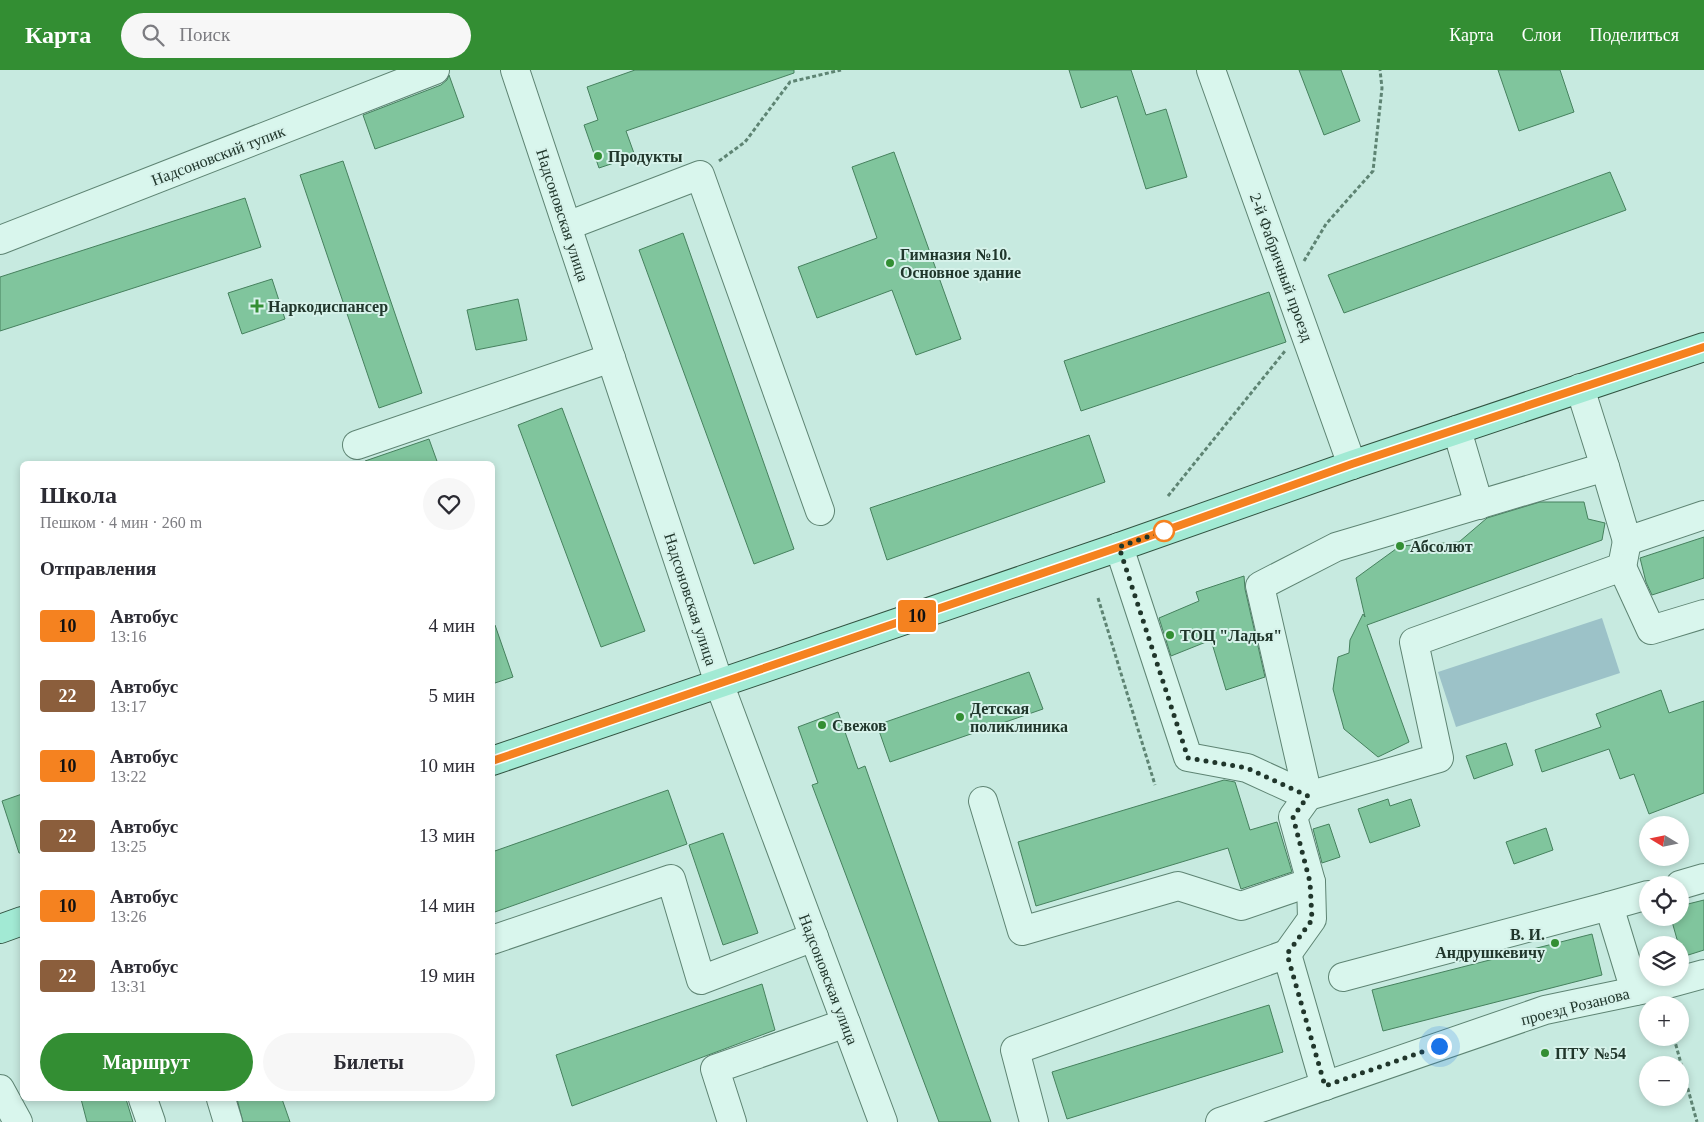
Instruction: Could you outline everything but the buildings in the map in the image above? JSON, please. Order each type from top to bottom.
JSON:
[{"type":"main road","points":[[495,760],[1119,547],[1352,464],[1704,346]]},
{"type":"main road","points":[[0,929],[20,922]]},
{"type":"street","name":"Надсоновский тупик","points":[[0,240],[435,70]]},
{"type":"street","name":"Надсоновская улица","points":[[515,70],[719,683],[883,1122]]},
{"type":"street","name":"2-й Фабричный проезд","points":[[1211,70],[1352,464]]},
{"type":"street","points":[[567,226],[700,174],[820,511]]},
{"type":"street","points":[[357,445],[611,358]]},
{"type":"street","points":[[1580,388],[1605,467],[1624,554],[1651,630],[1704,614]]},
{"type":"street","points":[[1457,430],[1479,505]]},
{"type":"street","points":[[1308,796],[1260,586],[1336,548],[1605,467]]},
{"type":"street","points":[[1034,1122],[1015,1050],[1287,954],[1312,920],[1310,882],[1293,817],[1308,796],[1439,758],[1414,642],[1624,554],[1704,515]]},
{"type":"street","points":[[1119,547],[1188,758],[1247,768],[1308,796]]},
{"type":"street","points":[[982,801],[1022,931],[1178,886],[1241,906],[1310,882]]},
{"type":"street","points":[[1689,882],[1704,878]]},
{"type":"street","points":[[495,939],[671,879],[701,980],[814,937]]},
{"type":"street","points":[[1343,977],[1639,898]]},
{"type":"street","points":[[1609,906],[1635,991]]},
{"type":"street","points":[[1287,954],[1325,1086]]},
{"type":"street","name":"проезд Розанова","points":[[1220,1122],[1268,1114],[1325,1086],[1545,1010],[1704,974]]},
{"type":"street","points":[[732,1122],[715,1069],[846,1023]]},
{"type":"street","points":[[0,1089],[18,1122]]},
{"type":"street","points":[[144,1101],[151,1122]]},
{"type":"street","points":[[222,1101],[228,1122]]},
{"type":"path","points":[[700,174],[745,142],[790,82],[841,70]]},
{"type":"path","points":[[1289,287],[1326,224],[1372,171],[1382,88],[1380,70]]},
{"type":"path","points":[[1168,496],[1290,345]]},
{"type":"path","points":[[1098,598],[1155,785]]},
{"type":"path","points":[[1676,1046],[1697,1122]]},
{"type":"shaded area","points":[[1602,618],[1620,673],[1456,727],[1438,672]]},
{"type":"bus line","name":"10","points":[[495,760],[1119,547],[1352,464],[1704,347]]},
{"type":"place","name":"Продукты","points":[[598,156]]},
{"type":"place","name":"Гимназия №10. Основное здание","points":[[890,263]]},
{"type":"place","name":"Наркодиспансер","points":[[257,306]]},
{"type":"place","name":"Абсолют","points":[[1400,546]]},
{"type":"place","name":"ТОЦ \"Ладья\"","points":[[1170,635]]},
{"type":"place","name":"Детская поликлиника","points":[[960,717]]},
{"type":"place","name":"Свежов","points":[[822,725]]},
{"type":"place","name":"В. И. Андрушкевичу","points":[[1555,943]]},
{"type":"place","name":"ПТУ №54","points":[[1545,1053]]},
{"type":"route","points":[[1164,531],[1119,547],[1188,758],[1247,768],[1308,796],[1293,817],[1310,882],[1312,920],[1287,954],[1325,1086],[1439,1046]]}]
